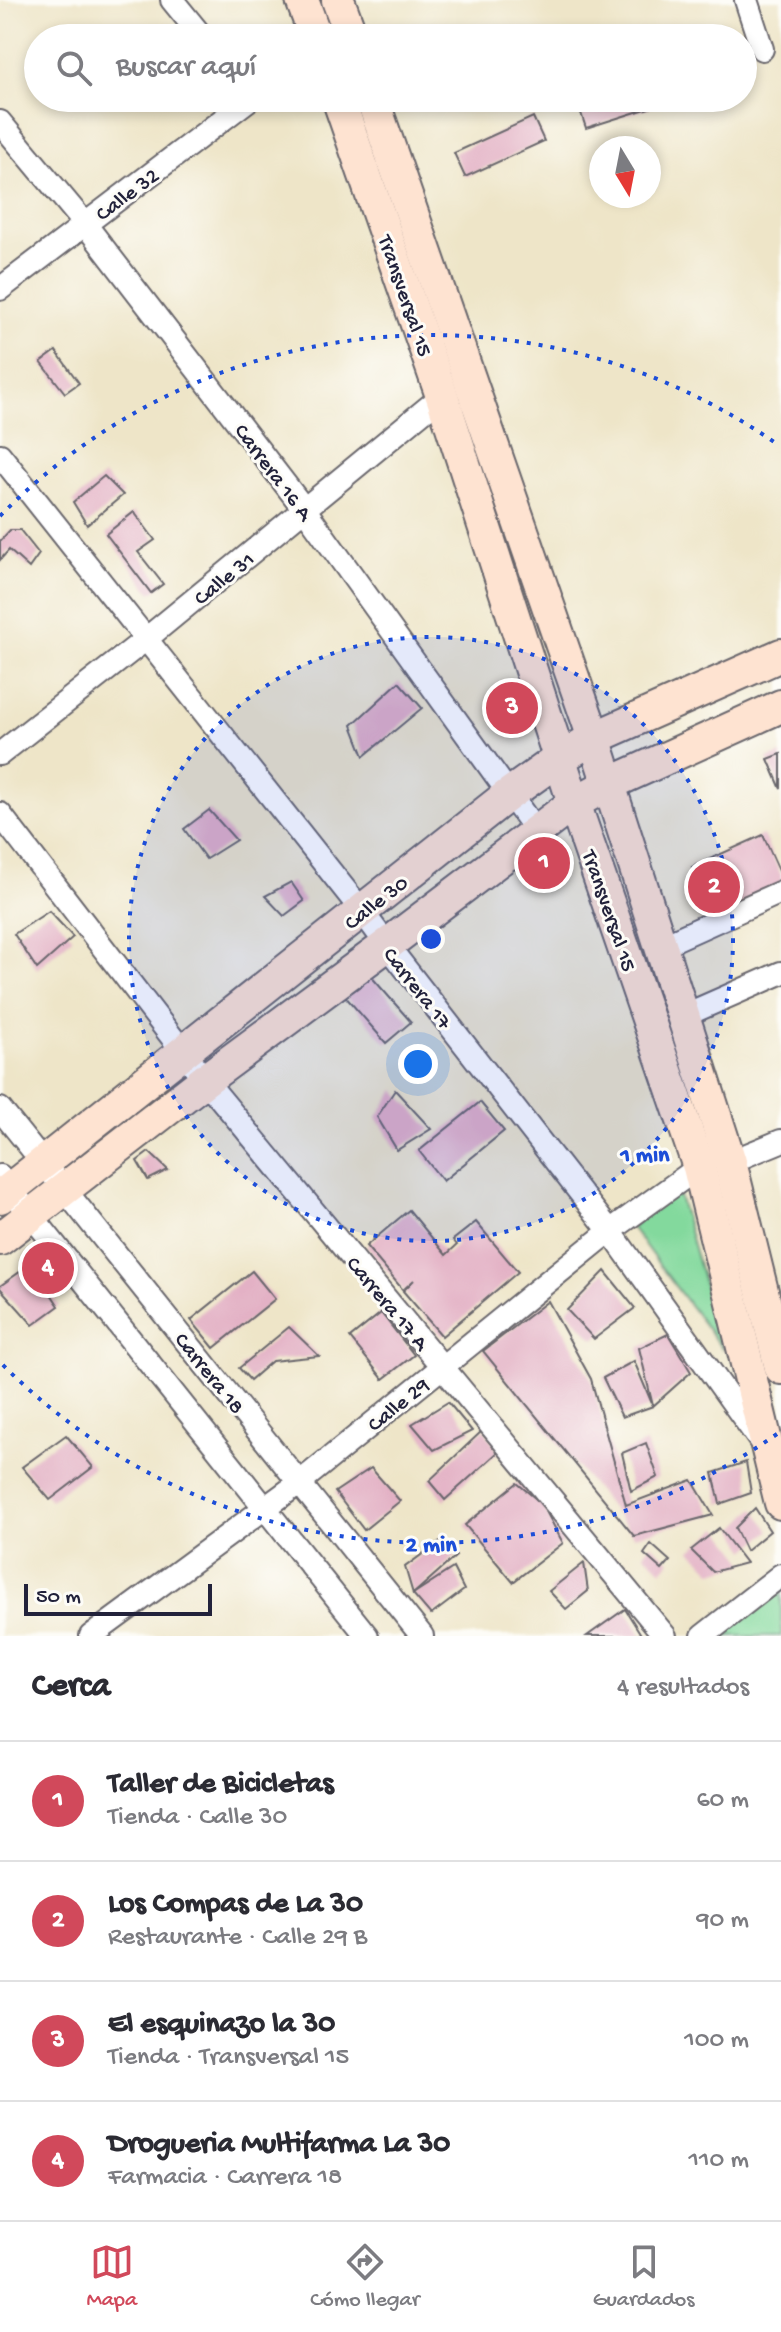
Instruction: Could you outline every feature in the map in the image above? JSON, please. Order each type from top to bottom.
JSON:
[{"type":"street","points":[[172,0],[192,24]]},
{"type":"street","points":[[302,0],[311,24]]},
{"type":"street","points":[[338,0],[347,24]]},
{"type":"street","points":[[746,0],[754,24]]},
{"type":"street","points":[[757,34],[762,49]]},
{"type":"street","name":"Calle 32","points":[[0,289],[233,112]]},
{"type":"street","name":"Transversal 15","points":[[343,112],[442,396],[574,803],[714,1164],[773,1300],[781,1368]]},
{"type":"street","name":"Transversal 15","points":[[377,112],[594,738],[683,1016],[768,1452],[781,1503]]},
{"type":"street","name":"Carrera 16 A","points":[[0,122],[85,224],[305,510],[536,831]]},
{"type":"street","name":"Calle 31","points":[[0,754],[146,639],[442,396]]},
{"type":"street","name":"Carrera 17","points":[[0,455],[362,911],[610,1231],[768,1452]]},
{"type":"street","name":"Calle 30","points":[[3,1187],[43,1162],[508,795],[560,758],[594,738],[781,655]]},
{"type":"street","name":"Calle 30","points":[[0,1239],[205,1080],[574,803],[781,706]]},
{"type":"street","points":[[0,814],[184,1052]]},
{"type":"street","points":[[661,946],[781,892]]},
{"type":"street","points":[[683,1016],[781,973]]},
{"type":"street","name":"Carrera 17 A","points":[[184,1052],[665,1636]]},
{"type":"street","name":"Carrera 18","points":[[0,1109],[422,1636]]},
{"type":"street","name":"Calle 29","points":[[91,1636],[299,1483],[610,1231],[714,1164],[781,1141]]},
{"type":"street","name":"Carrera 18","points":[[3,1187],[32,1215],[367,1636]]},
{"type":"street","points":[[703,1636],[781,1575]]},
{"type":"green space","points":[[677,1189],[723,1350],[631,1227]]},
{"type":"green space","points":[[781,1582],[781,1636],[712,1636]]},
{"type":"building","points":[[581,112],[636,112],[586,128]]},
{"type":"building","points":[[533,117],[544,141],[465,177],[454,153]]},
{"type":"building","points":[[56,351],[79,383],[65,393],[41,362]]},
{"type":"building","points":[[104,476],[123,495],[87,525],[73,502]]},
{"type":"building","points":[[134,512],[155,540],[138,552],[163,584],[151,593],[106,534]]},
{"type":"building","points":[[10,530],[20,530],[39,554],[29,568],[9,550],[0,560],[0,541]]},
{"type":"building","points":[[399,682],[422,708],[364,756],[352,725]]},
{"type":"building","points":[[781,754],[781,789],[768,759]]},
{"type":"building","points":[[209,810],[236,840],[206,859],[184,829]]},
{"type":"building","points":[[763,835],[781,875],[781,887],[713,917],[692,867]]},
{"type":"building","points":[[291,882],[304,901],[284,916],[265,896]]},
{"type":"building","points":[[49,911],[73,937],[37,969],[14,934]]},
{"type":"building","points":[[369,974],[411,1022],[386,1043],[344,995]]},
{"type":"building","points":[[395,1090],[431,1129],[397,1150],[377,1117]]},
{"type":"building","points":[[480,1102],[504,1131],[443,1181],[419,1151]]},
{"type":"building","points":[[149,1152],[168,1170],[148,1180],[137,1161]]},
{"type":"building","points":[[409,1210],[446,1255],[457,1245],[453,1240],[476,1222],[518,1272],[442,1336],[403,1291],[414,1280],[403,1290],[366,1246]]},
{"type":"building","points":[[31,1264],[59,1306],[33,1325],[0,1288]]},
{"type":"building","points":[[252,1271],[275,1299],[214,1348],[191,1320]]},
{"type":"building","points":[[605,1271],[635,1308],[594,1339],[567,1310]]},
{"type":"building","points":[[548,1301],[591,1379],[626,1505],[692,1480],[713,1515],[634,1536],[483,1351]]},
{"type":"building","points":[[381,1313],[414,1355],[383,1379],[350,1338]]},
{"type":"building","points":[[289,1327],[319,1356],[272,1361],[250,1380],[239,1368]]},
{"type":"building","points":[[668,1334],[691,1372],[653,1406],[639,1348]]},
{"type":"building","points":[[634,1361],[653,1406],[622,1417],[603,1378]]},
{"type":"building","points":[[448,1402],[472,1431],[434,1450],[412,1424]]},
{"type":"building","points":[[484,1429],[498,1452],[445,1500],[429,1481]]},
{"type":"building","points":[[66,1435],[93,1467],[50,1500],[22,1467]]},
{"type":"building","points":[[646,1443],[658,1477],[631,1491],[622,1453]]},
{"type":"building","points":[[746,1462],[751,1493],[720,1504],[713,1473]]},
{"type":"building","points":[[371,1468],[400,1501],[364,1530],[335,1492]]},
{"type":"building","points":[[517,1483],[542,1504],[563,1543],[513,1582],[465,1525]]},
{"type":"building","points":[[755,1508],[770,1531],[746,1551],[735,1528]]},
{"type":"building","points":[[719,1528],[746,1563],[713,1572],[691,1550]]},
{"type":"building","points":[[443,1539],[456,1556],[413,1594],[405,1567]]},
{"type":"building","points":[[651,1544],[670,1561],[662,1570],[644,1554]]},
{"type":"building","points":[[584,1563],[588,1591],[566,1609],[549,1591]]},
{"type":"building","points":[[453,1568],[464,1590],[431,1615],[413,1594]]},
{"type":"building","points":[[625,1609],[642,1636],[587,1636]]},
{"type":"place","name":"El esquinazo la 30","points":[[512,708]]},
{"type":"place","name":"Taller de Bicicletas","points":[[544,863]]},
{"type":"place","name":"Los Compas de La 30","points":[[714,887]]},
{"type":"place","name":"Drogueria Multifarma La 30","points":[[48,1268]]}]
